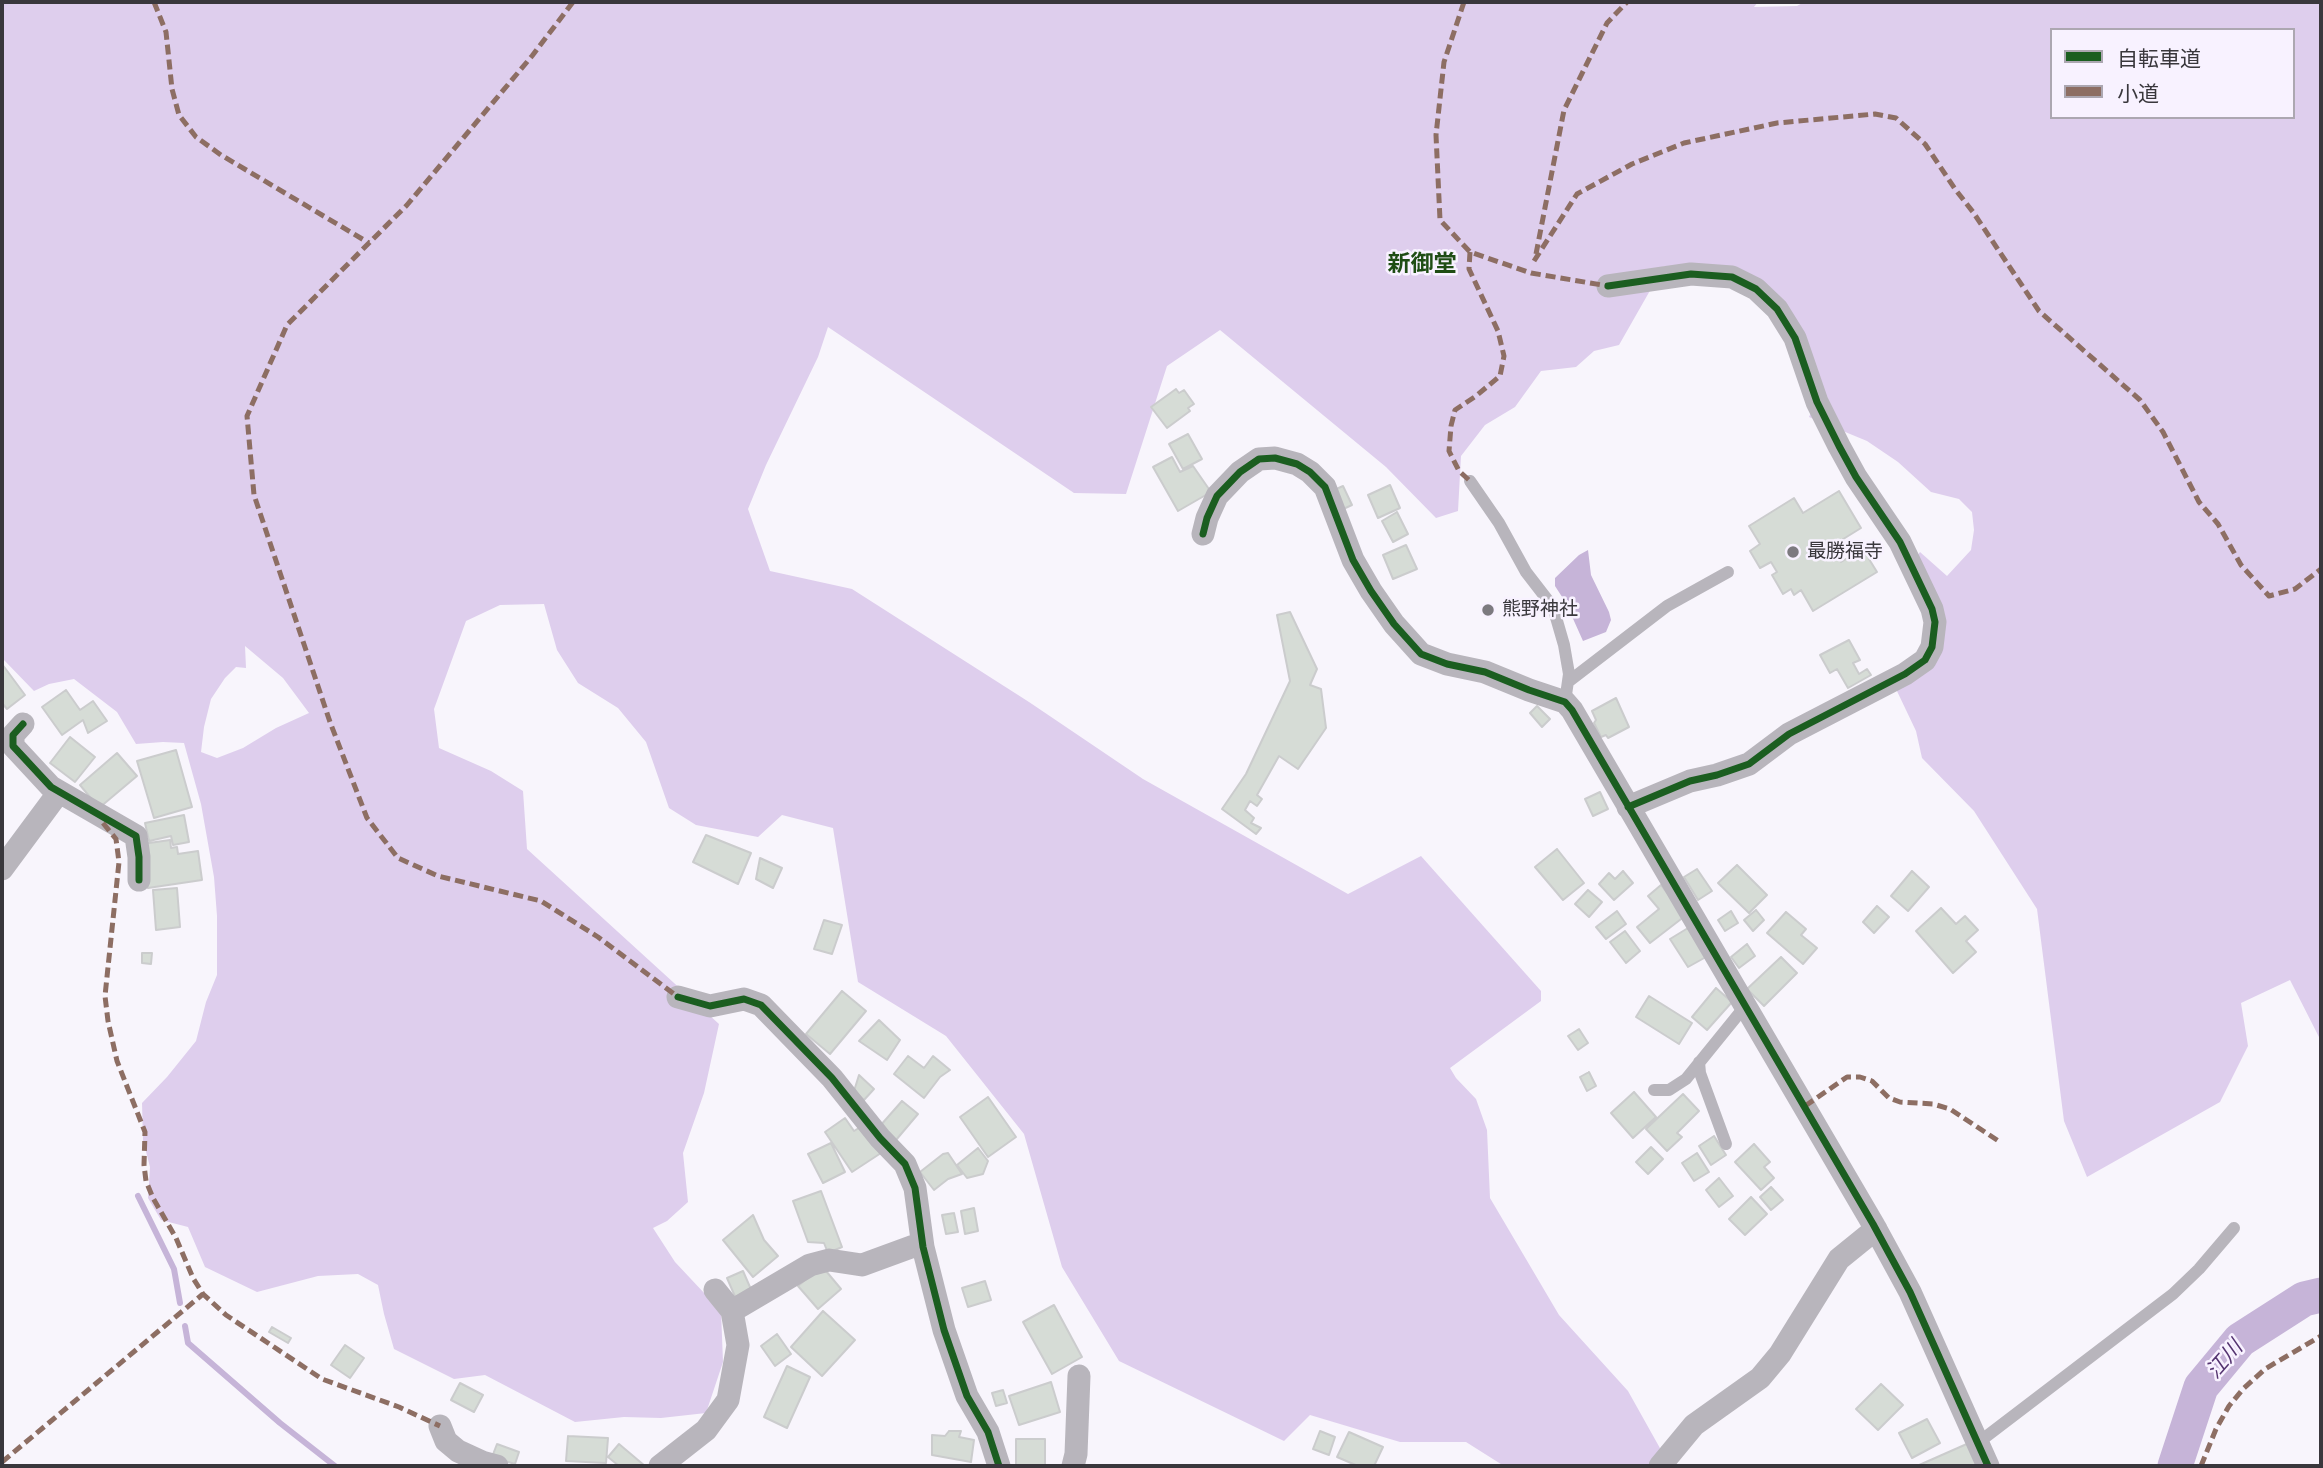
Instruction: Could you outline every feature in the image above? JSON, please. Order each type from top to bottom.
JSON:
[{"type":"street","points":[[1608,286],[1691,274],[1732,277],[1756,289],[1777,309],[1795,338],[1817,402],[1839,446],[1856,477],[1900,542],[1935,622],[1932,647],[1925,660],[1905,674],[1788,734],[1749,764],[1690,781],[1628,807]]},
{"type":"street","points":[[1203,534],[1217,496],[1240,472],[1259,459],[1275,458],[1297,464],[1325,487],[1353,560],[1371,592],[1394,624],[1421,654],[1447,664],[1485,672],[1529,691],[1566,692],[1572,710],[1876,1229],[1910,1292],[1988,1466]]},
{"type":"street","points":[[23,724],[13,735],[13,746],[51,788],[136,836],[139,880]]},
{"type":"street","points":[[2,869],[59,792]]},
{"type":"street","points":[[678,997],[710,1006],[744,999],[761,1005],[832,1078],[880,1138],[905,1164],[915,1188],[922,1243],[952,1352],[967,1396],[988,1432],[999,1466]]},
{"type":"street","points":[[1660,1466],[1694,1425],[1760,1378],[1780,1354],[1839,1259],[1876,1229]]},
{"type":"street","points":[[732,1311],[810,1265],[829,1261],[862,1265],[922,1243]]},
{"type":"street","points":[[660,1466],[706,1430],[728,1400],[738,1345],[732,1311],[715,1290]]},
{"type":"street","points":[[1073,1466],[1076,1454],[1079,1376]]},
{"type":"street","points":[[440,1426],[446,1441],[458,1451],[497,1466]]},
{"type":"lane","points":[[1470,481],[1499,523],[1526,572],[1553,607],[1569,674],[1566,692]]},
{"type":"lane","points":[[1566,692],[1667,606],[1728,572]]},
{"type":"lane","points":[[1654,1090],[1669,1090],[1686,1079],[1746,1005]]},
{"type":"lane","points":[[1699,1062],[1700,1073],[1726,1144]]},
{"type":"lane","points":[[1979,1442],[2173,1294],[2199,1269],[2234,1228]]},
{"type":"shaded area","points":[[2,2],[1758,2],[1754,7],[1797,6],[1804,2],[2321,2],[2321,1041],[2290,980],[2241,1003],[2248,1046],[2220,1102],[2087,1177],[2064,1121],[2037,909],[1974,811],[1922,758],[1916,731],[1896,689],[1934,661],[1917,556],[1920,552],[1947,576],[1971,550],[1974,530],[1972,512],[1959,499],[1931,492],[1898,462],[1867,441],[1809,417],[1819,396],[1803,330],[1731,273],[1664,266],[1619,345],[1594,351],[1576,367],[1541,371],[1515,407],[1485,425],[1461,456],[1458,511],[1436,518],[1386,467],[1220,330],[1167,366],[1126,494],[1074,493],[828,327],[818,357],[748,509],[770,571],[852,589],[1029,702],[1143,779],[1348,894],[1421,856],[1541,991],[1541,1001],[1450,1068],[1476,1099],[1487,1130],[1490,1198],[1559,1315],[1628,1391],[1661,1450],[1647,1466],[1504,1466],[1466,1442],[1400,1442],[1310,1415],[1284,1441],[1119,1361],[1062,1267],[1024,1134],[946,1036],[858,982],[833,828],[782,815],[758,837],[696,825],[669,808],[646,742],[618,708],[578,683],[557,650],[544,604],[500,605],[466,621],[434,709],[439,748],[491,771],[523,791],[527,849],[719,1024],[704,1093],[683,1153],[688,1202],[667,1221],[653,1228],[675,1262],[721,1311],[723,1362],[706,1413],[575,1422],[485,1375],[454,1379],[394,1349],[378,1285],[358,1274],[318,1276],[257,1292],[205,1267],[188,1227],[161,1220],[148,1198],[150,1167],[143,1140],[142,1103],[196,1041],[206,1002],[217,975],[214,877],[201,804],[184,743],[136,744],[117,712],[74,679],[49,684],[34,691],[2,658]],"holes":[[[245,646],[283,678],[309,713],[276,728],[243,748],[217,758],[201,752],[211,699],[236,667],[246,668]]]},
{"type":"shaded area","points":[[1588,550],[1591,575],[1611,620],[1606,632],[1583,641],[1555,586],[1555,578]]},
{"type":"building","points":[[1176,389],[1179,393],[1184,390],[1194,404],[1188,408],[1190,411],[1167,428],[1151,407]]},
{"type":"building","points":[[1188,434],[1202,459],[1183,469],[1169,444]]},
{"type":"building","points":[[1172,457],[1180,472],[1193,466],[1211,492],[1178,511],[1153,467]]},
{"type":"building","points":[[1390,485],[1400,508],[1378,518],[1368,495]]},
{"type":"building","points":[[1343,486],[1352,505],[1341,510],[1332,491]]},
{"type":"building","name":"最勝福寺","points":[[1839,491],[1861,528],[1832,546],[1841,562],[1872,543],[1878,554],[1869,559],[1877,572],[1813,611],[1801,590],[1794,595],[1791,589],[1783,594],[1772,575],[1777,572],[1771,562],[1760,568],[1750,551],[1760,544],[1749,526],[1794,498],[1803,513]]},
{"type":"building","points":[[1397,512],[1408,534],[1393,542],[1382,521]]},
{"type":"building","points":[[1406,545],[1417,569],[1393,579],[1383,555]]},
{"type":"building","points":[[1290,612],[1317,669],[1310,685],[1321,689],[1326,728],[1298,769],[1279,756],[1257,795],[1262,799],[1257,806],[1250,801],[1245,810],[1254,818],[1251,823],[1261,828],[1256,834],[1222,809],[1246,774],[1290,681],[1277,615]]},
{"type":"building","points":[[1849,640],[1860,660],[1853,663],[1859,674],[1867,669],[1871,675],[1848,688],[1837,669],[1830,673],[1820,655]]},
{"type":"building","points":[[2,664],[25,695],[7,709],[2,703]]},
{"type":"building","points":[[66,690],[80,710],[93,701],[107,721],[88,733],[83,720],[62,735],[42,707]]},
{"type":"building","points":[[1616,698],[1629,727],[1608,738],[1606,735],[1601,737],[1592,711]]},
{"type":"building","points":[[1537,706],[1550,719],[1542,727],[1530,713]]},
{"type":"building","points":[[70,737],[95,757],[75,782],[50,763]]},
{"type":"building","points":[[176,750],[192,807],[154,818],[137,761]]},
{"type":"building","points":[[117,753],[137,776],[99,808],[80,785]]},
{"type":"building","points":[[1600,792],[1608,809],[1593,816],[1585,799]]},
{"type":"building","points":[[184,815],[189,842],[173,845],[171,836],[149,841],[145,823]]},
{"type":"building","points":[[706,835],[751,853],[738,884],[693,862]]},
{"type":"building","points":[[170,840],[171,848],[177,847],[178,854],[198,851],[202,880],[148,888],[142,844]]},
{"type":"building","points":[[1557,849],[1584,883],[1563,900],[1535,867]]},
{"type":"building","points":[[760,858],[782,868],[773,888],[756,879]]},
{"type":"building","points":[[1737,865],[1767,895],[1749,913],[1718,883]]},
{"type":"building","points":[[1697,869],[1712,891],[1698,900],[1684,877]]},
{"type":"building","points":[[1623,871],[1633,883],[1614,900],[1599,884],[1609,873],[1615,879]]},
{"type":"building","points":[[1912,871],[1929,887],[1908,911],[1891,896]]},
{"type":"building","points":[[1661,885],[1685,916],[1650,943],[1637,927],[1659,909],[1648,896]]},
{"type":"building","points":[[177,888],[180,927],[156,930],[153,890]]},
{"type":"building","points":[[1588,890],[1602,902],[1589,917],[1575,904]]},
{"type":"building","points":[[1877,906],[1889,917],[1874,933],[1863,922]]},
{"type":"building","points":[[1941,908],[1956,924],[1965,916],[1978,930],[1966,941],[1976,952],[1953,973],[1916,931]]},
{"type":"building","points":[[1756,910],[1764,920],[1753,931],[1744,920]]},
{"type":"building","points":[[1617,911],[1626,924],[1606,939],[1596,927]]},
{"type":"building","points":[[1731,911],[1738,923],[1725,931],[1718,920]]},
{"type":"building","points":[[1786,912],[1806,929],[1801,935],[1817,948],[1803,964],[1767,933]]},
{"type":"building","points":[[824,920],[842,925],[832,954],[814,949]]},
{"type":"building","points":[[1688,928],[1706,957],[1688,967],[1670,939]]},
{"type":"building","points":[[1625,931],[1640,951],[1626,963],[1610,942]]},
{"type":"building","points":[[1747,944],[1755,956],[1739,968],[1731,957]]},
{"type":"building","points":[[142,953],[152,953],[151,964],[142,963]]},
{"type":"building","points":[[1781,957],[1797,973],[1764,1006],[1747,989]]},
{"type":"building","points":[[1716,988],[1732,1002],[1707,1030],[1692,1017]]},
{"type":"building","points":[[842,991],[866,1011],[830,1054],[806,1034]]},
{"type":"building","points":[[1649,996],[1692,1023],[1679,1044],[1636,1017]]},
{"type":"building","points":[[879,1020],[900,1040],[887,1060],[859,1041]]},
{"type":"building","points":[[1579,1029],[1588,1043],[1578,1050],[1568,1036]]},
{"type":"building","points":[[908,1056],[924,1068],[933,1056],[950,1070],[940,1077],[924,1098],[894,1074]]},
{"type":"building","points":[[1589,1072],[1596,1086],[1587,1091],[1580,1077]]},
{"type":"building","points":[[859,1075],[874,1089],[864,1100],[854,1091]]},
{"type":"building","points":[[1634,1092],[1656,1117],[1633,1138],[1611,1113]]},
{"type":"building","points":[[1683,1094],[1699,1111],[1677,1133],[1682,1137],[1667,1151],[1646,1129]]},
{"type":"building","points":[[988,1097],[1016,1137],[988,1157],[960,1117]]},
{"type":"building","points":[[902,1101],[918,1114],[896,1140],[880,1126]]},
{"type":"building","points":[[845,1118],[854,1131],[862,1126],[881,1153],[852,1172],[825,1132]]},
{"type":"building","points":[[1714,1136],[1726,1155],[1711,1165],[1699,1146]]},
{"type":"building","points":[[831,1143],[845,1172],[823,1183],[808,1154]]},
{"type":"building","points":[[1754,1144],[1770,1162],[1764,1167],[1774,1178],[1761,1190],[1735,1162]]},
{"type":"building","points":[[1651,1147],[1663,1159],[1648,1174],[1636,1162]]},
{"type":"building","points":[[978,1148],[988,1161],[983,1174],[967,1178],[957,1165]]},
{"type":"building","points":[[948,1153],[962,1174],[948,1179],[934,1190],[920,1172]]},
{"type":"building","points":[[1697,1153],[1709,1172],[1694,1181],[1682,1163]]},
{"type":"building","points":[[1719,1178],[1733,1196],[1719,1207],[1706,1190]]},
{"type":"building","points":[[1771,1187],[1783,1200],[1771,1210],[1760,1197]]},
{"type":"building","points":[[821,1191],[842,1247],[828,1253],[824,1243],[808,1242],[793,1201]]},
{"type":"building","points":[[1751,1197],[1767,1214],[1745,1235],[1729,1219]]},
{"type":"building","points":[[974,1208],[978,1231],[965,1234],[961,1211]]},
{"type":"building","points":[[954,1213],[958,1232],[946,1234],[942,1215]]},
{"type":"building","points":[[753,1215],[764,1240],[778,1256],[753,1277],[723,1240]]},
{"type":"building","points":[[743,1271],[753,1294],[737,1301],[727,1278]]},
{"type":"building","points":[[826,1271],[841,1289],[818,1309],[798,1286],[811,1275]]},
{"type":"building","points":[[985,1281],[991,1300],[968,1307],[962,1288]]},
{"type":"building","points":[[1054,1305],[1082,1357],[1052,1374],[1023,1322]]},
{"type":"building","points":[[823,1311],[855,1340],[822,1376],[791,1347]]},
{"type":"building","points":[[272,1327],[291,1338],[288,1343],[269,1332]]},
{"type":"building","points":[[777,1334],[791,1354],[775,1366],[761,1346]]},
{"type":"building","points":[[345,1345],[364,1358],[350,1378],[331,1365]]},
{"type":"building","points":[[787,1366],[810,1377],[787,1428],[764,1417]]},
{"type":"building","points":[[1051,1382],[1060,1412],[1019,1425],[1009,1396]]},
{"type":"building","points":[[460,1383],[483,1395],[474,1412],[451,1400]]},
{"type":"building","points":[[1881,1384],[1903,1405],[1878,1430],[1856,1409]]},
{"type":"building","points":[[1003,1390],[1007,1403],[996,1406],[992,1393]]},
{"type":"building","points":[[1927,1419],[1940,1443],[1912,1458],[1899,1433]]},
{"type":"building","points":[[949,1431],[961,1431],[959,1437],[974,1440],[971,1462],[932,1455],[932,1435],[945,1436]]},
{"type":"building","points":[[1320,1431],[1335,1437],[1329,1455],[1313,1449]]},
{"type":"building","points":[[1349,1432],[1383,1447],[1374,1466],[1358,1466],[1337,1457]]},
{"type":"building","points":[[568,1436],[608,1438],[606,1463],[566,1461]]},
{"type":"building","points":[[1016,1439],[1045,1439],[1045,1466],[1016,1465]]},
{"type":"building","points":[[1969,1443],[1978,1464],[1974,1466],[1917,1466]]},
{"type":"building","points":[[497,1444],[519,1452],[515,1464],[492,1457]]},
{"type":"building","points":[[619,1444],[645,1466],[619,1466],[608,1457]]},
{"type":"waterway","points":[[138,1196],[174,1269],[180,1303]]},
{"type":"waterway","name":"江川","points":[[2175,1466],[2201,1387],[2240,1340],[2304,1299],[2321,1295]]},
{"type":"waterway","points":[[185,1326],[188,1343],[280,1423],[335,1466]]},
{"type":"marked path","points":[[154,2],[166,32],[172,89],[179,115],[196,137],[221,155],[369,243]]},
{"type":"marked path","points":[[573,2],[532,56],[407,205],[287,325],[247,416],[254,495],[330,722],[367,818],[398,858],[438,876],[541,901],[598,937],[678,997]]},
{"type":"marked path","points":[[1464,2],[1444,62],[1436,135],[1440,220],[1470,252],[1531,273],[1608,286]]},
{"type":"marked path","points":[[1536,254],[1564,110],[1607,23],[1627,2]]},
{"type":"marked path","points":[[1534,261],[1577,194],[1632,164],[1684,143],[1777,123],[1875,114],[1896,118],[1925,144],[2039,311],[2140,400],[2163,432],[2199,502],[2218,524],[2241,565],[2269,596],[2295,589],[2321,569]]},
{"type":"marked path","points":[[1470,252],[1469,269],[1498,331],[1504,356],[1500,376],[1455,410],[1449,451],[1459,471],[1470,481]]},
{"type":"marked path","points":[[103,823],[116,839],[119,862],[105,996],[108,1021],[117,1061],[145,1132],[146,1181],[176,1238],[193,1278],[203,1294],[226,1315],[322,1379],[399,1407],[440,1426]]},
{"type":"marked path","points":[[1805,1106],[1847,1077],[1860,1077],[1872,1081],[1889,1098],[1900,1102],[1933,1104],[1950,1109],[2000,1142]]},
{"type":"marked path","points":[[2,1462],[203,1294]]},
{"type":"marked path","points":[[2201,1466],[2216,1429],[2243,1389],[2265,1369],[2321,1336]]},
{"type":"cycle path","points":[[1608,286],[1691,274],[1732,277],[1756,289],[1777,309],[1795,338],[1817,402],[1839,446],[1856,477],[1900,542],[1932,609],[1935,622],[1932,647],[1925,660],[1905,674],[1789,734],[1749,764],[1690,781],[1628,807]]},
{"type":"cycle path","points":[[1203,534],[1217,496],[1240,472],[1259,459],[1275,458],[1297,464],[1325,487],[1353,560],[1394,624],[1421,654],[1447,664],[1485,672],[1565,702],[1572,710],[1873,1224],[1910,1292],[1988,1466]]},
{"type":"cycle path","points":[[23,724],[13,735],[13,746],[51,787],[136,836],[139,880]]},
{"type":"cycle path","points":[[678,997],[710,1006],[744,999],[761,1005],[832,1078],[880,1138],[905,1164],[915,1188],[923,1247],[944,1330],[967,1396],[988,1432],[999,1466]]},
{"type":"place","name":"最勝福寺","points":[[1793,552]]},
{"type":"place","name":"熊野神社","points":[[1488,610]]},
{"type":"district","name":"新御堂","points":[[1422,265]]}]
